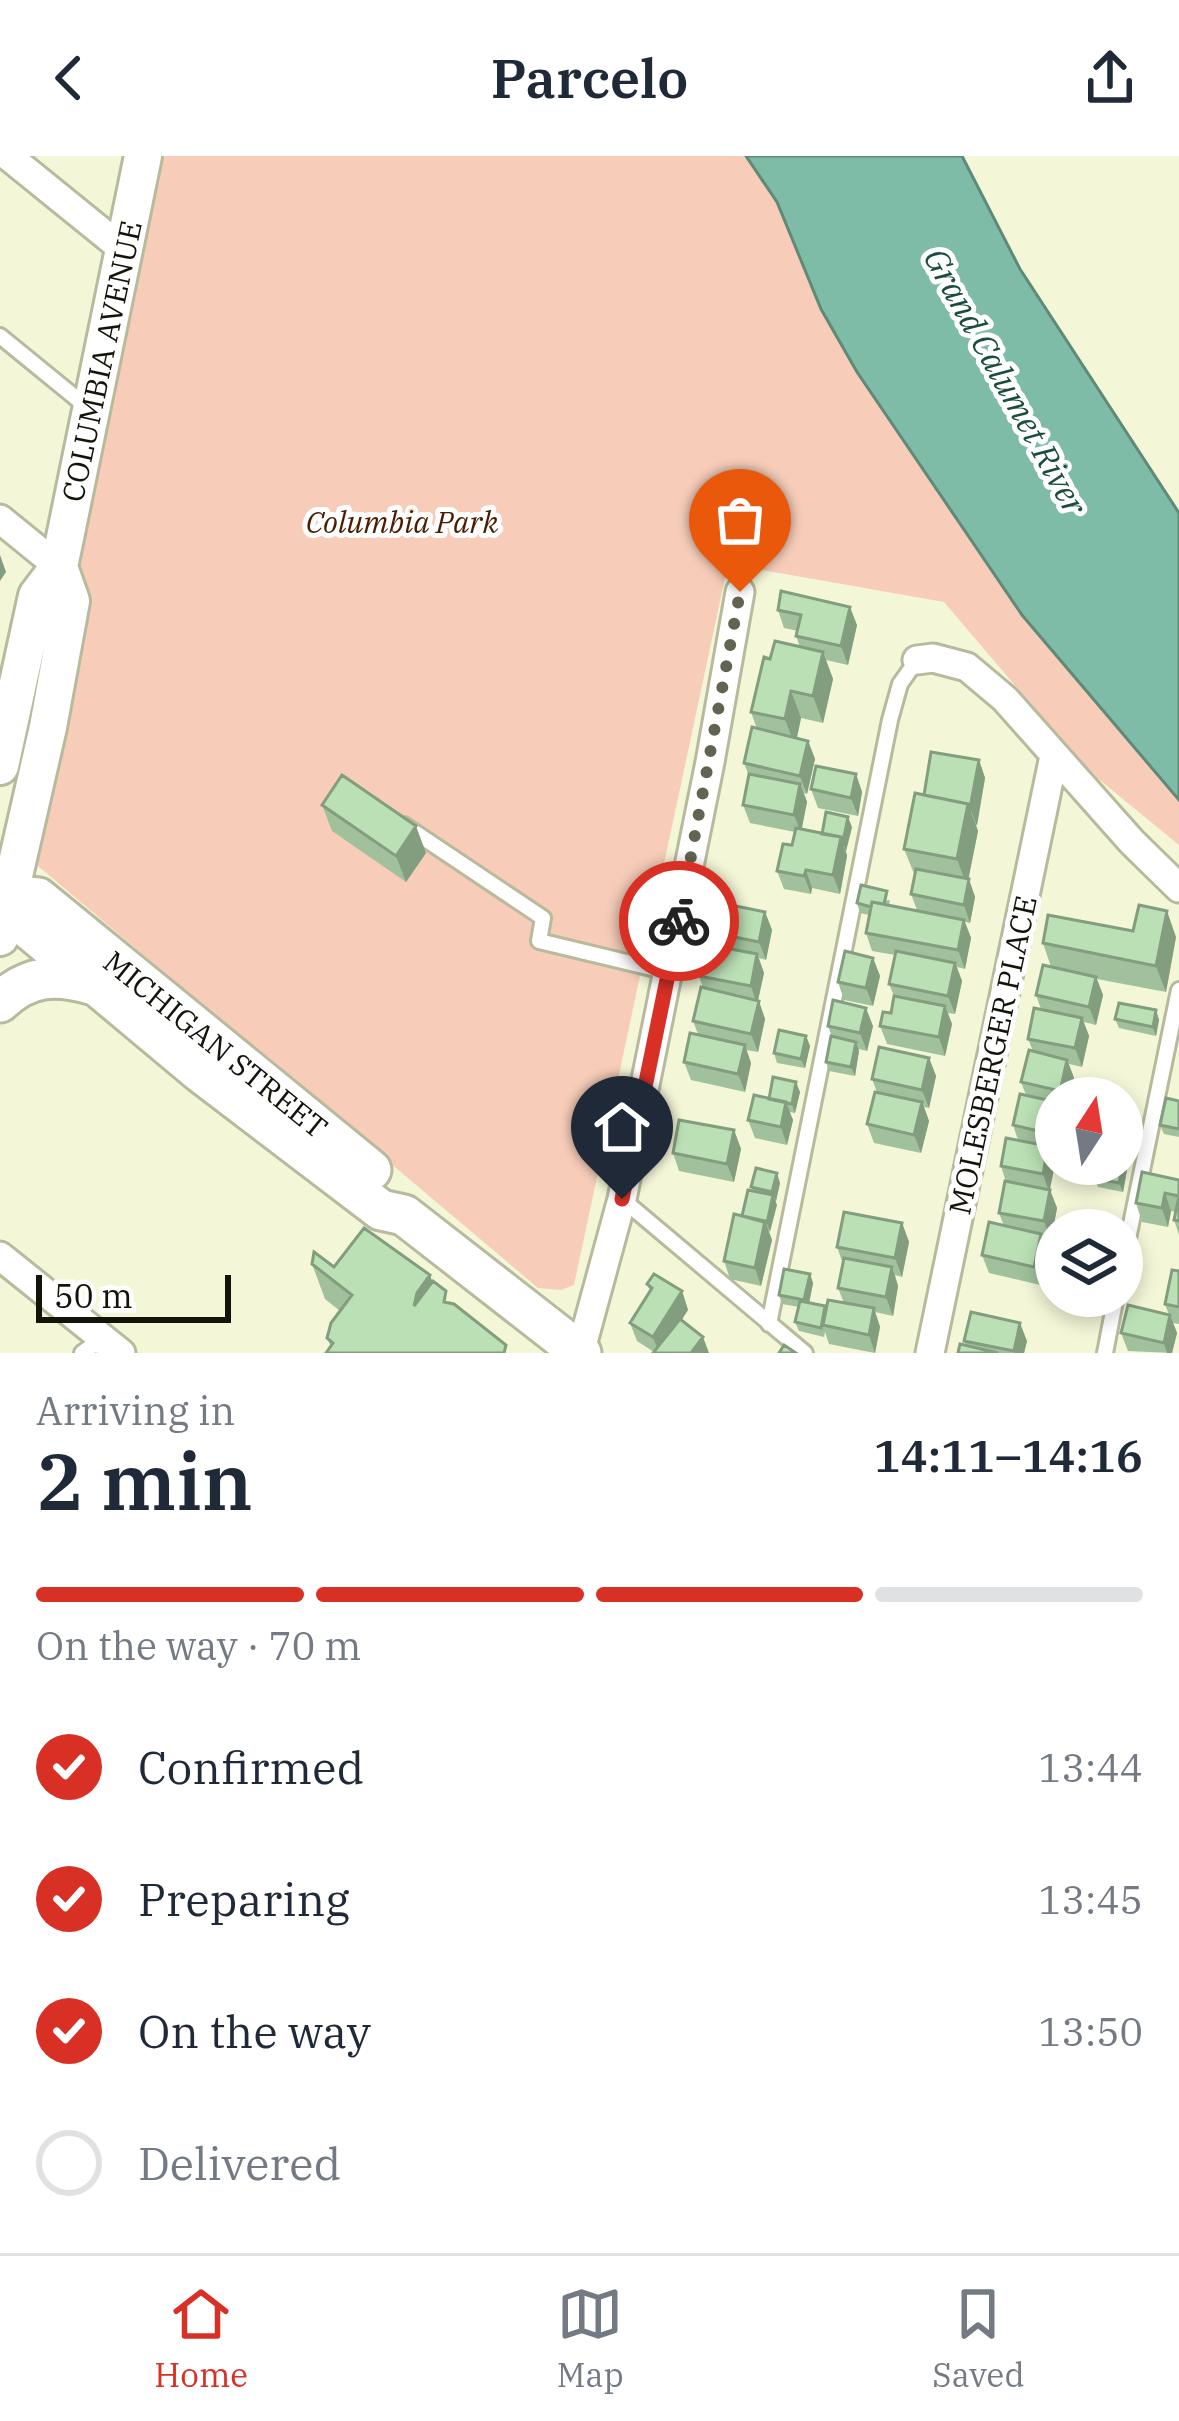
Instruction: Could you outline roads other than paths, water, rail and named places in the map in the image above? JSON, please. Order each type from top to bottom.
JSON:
[{"type":"main road","name":"MICHIGAN STREET","points":[[4,891],[23,924],[200,1072],[381,1210],[404,1215],[580,1353]]},
{"type":"main road","name":"MICHIGAN STREET","points":[[4,891],[38,898],[401,1194],[404,1215]]},
{"type":"main road","points":[[0,1002],[23,983],[47,977],[96,985]]},
{"type":"street","points":[[8,156],[124,250]]},
{"type":"street","name":"COLUMBIA AVENUE","points":[[0,766],[4,716],[37,596],[59,566],[142,156]]},
{"type":"street","points":[[0,519],[59,566]]},
{"type":"street","name":"COLUMBIA AVENUE","points":[[0,937],[4,891],[48,727],[71,601],[59,566]]},
{"type":"street","points":[[580,1353],[622,1199],[740,592]]},
{"type":"street","points":[[917,660],[933,658],[967,667],[1005,699],[1179,888]]},
{"type":"street","name":"MOLESBERGER PLACE","points":[[930,1353],[1054,756]]},
{"type":"street","points":[[0,1256],[119,1351]]},
{"type":"lane","points":[[0,336],[91,410]]},
{"type":"lane","points":[[769,1324],[890,720],[905,671],[917,660]]},
{"type":"lane","points":[[398,821],[543,918],[539,941],[668,972]]},
{"type":"lane","points":[[1134,1209],[1179,990]]},
{"type":"lane","points":[[622,1199],[805,1353]]},
{"type":"lane","points":[[1105,1353],[1112,1317]]},
{"type":"lane","points":[[82,1353],[93,1346],[119,1351]]},
{"type":"water","name":"Grand Calumet River","points":[[746,156],[962,156],[1020,269],[1179,513],[1179,800],[1022,615],[857,372],[821,309],[777,202]]},
{"type":"park label","name":"Columbia Park","points":[[402,521]]}]
